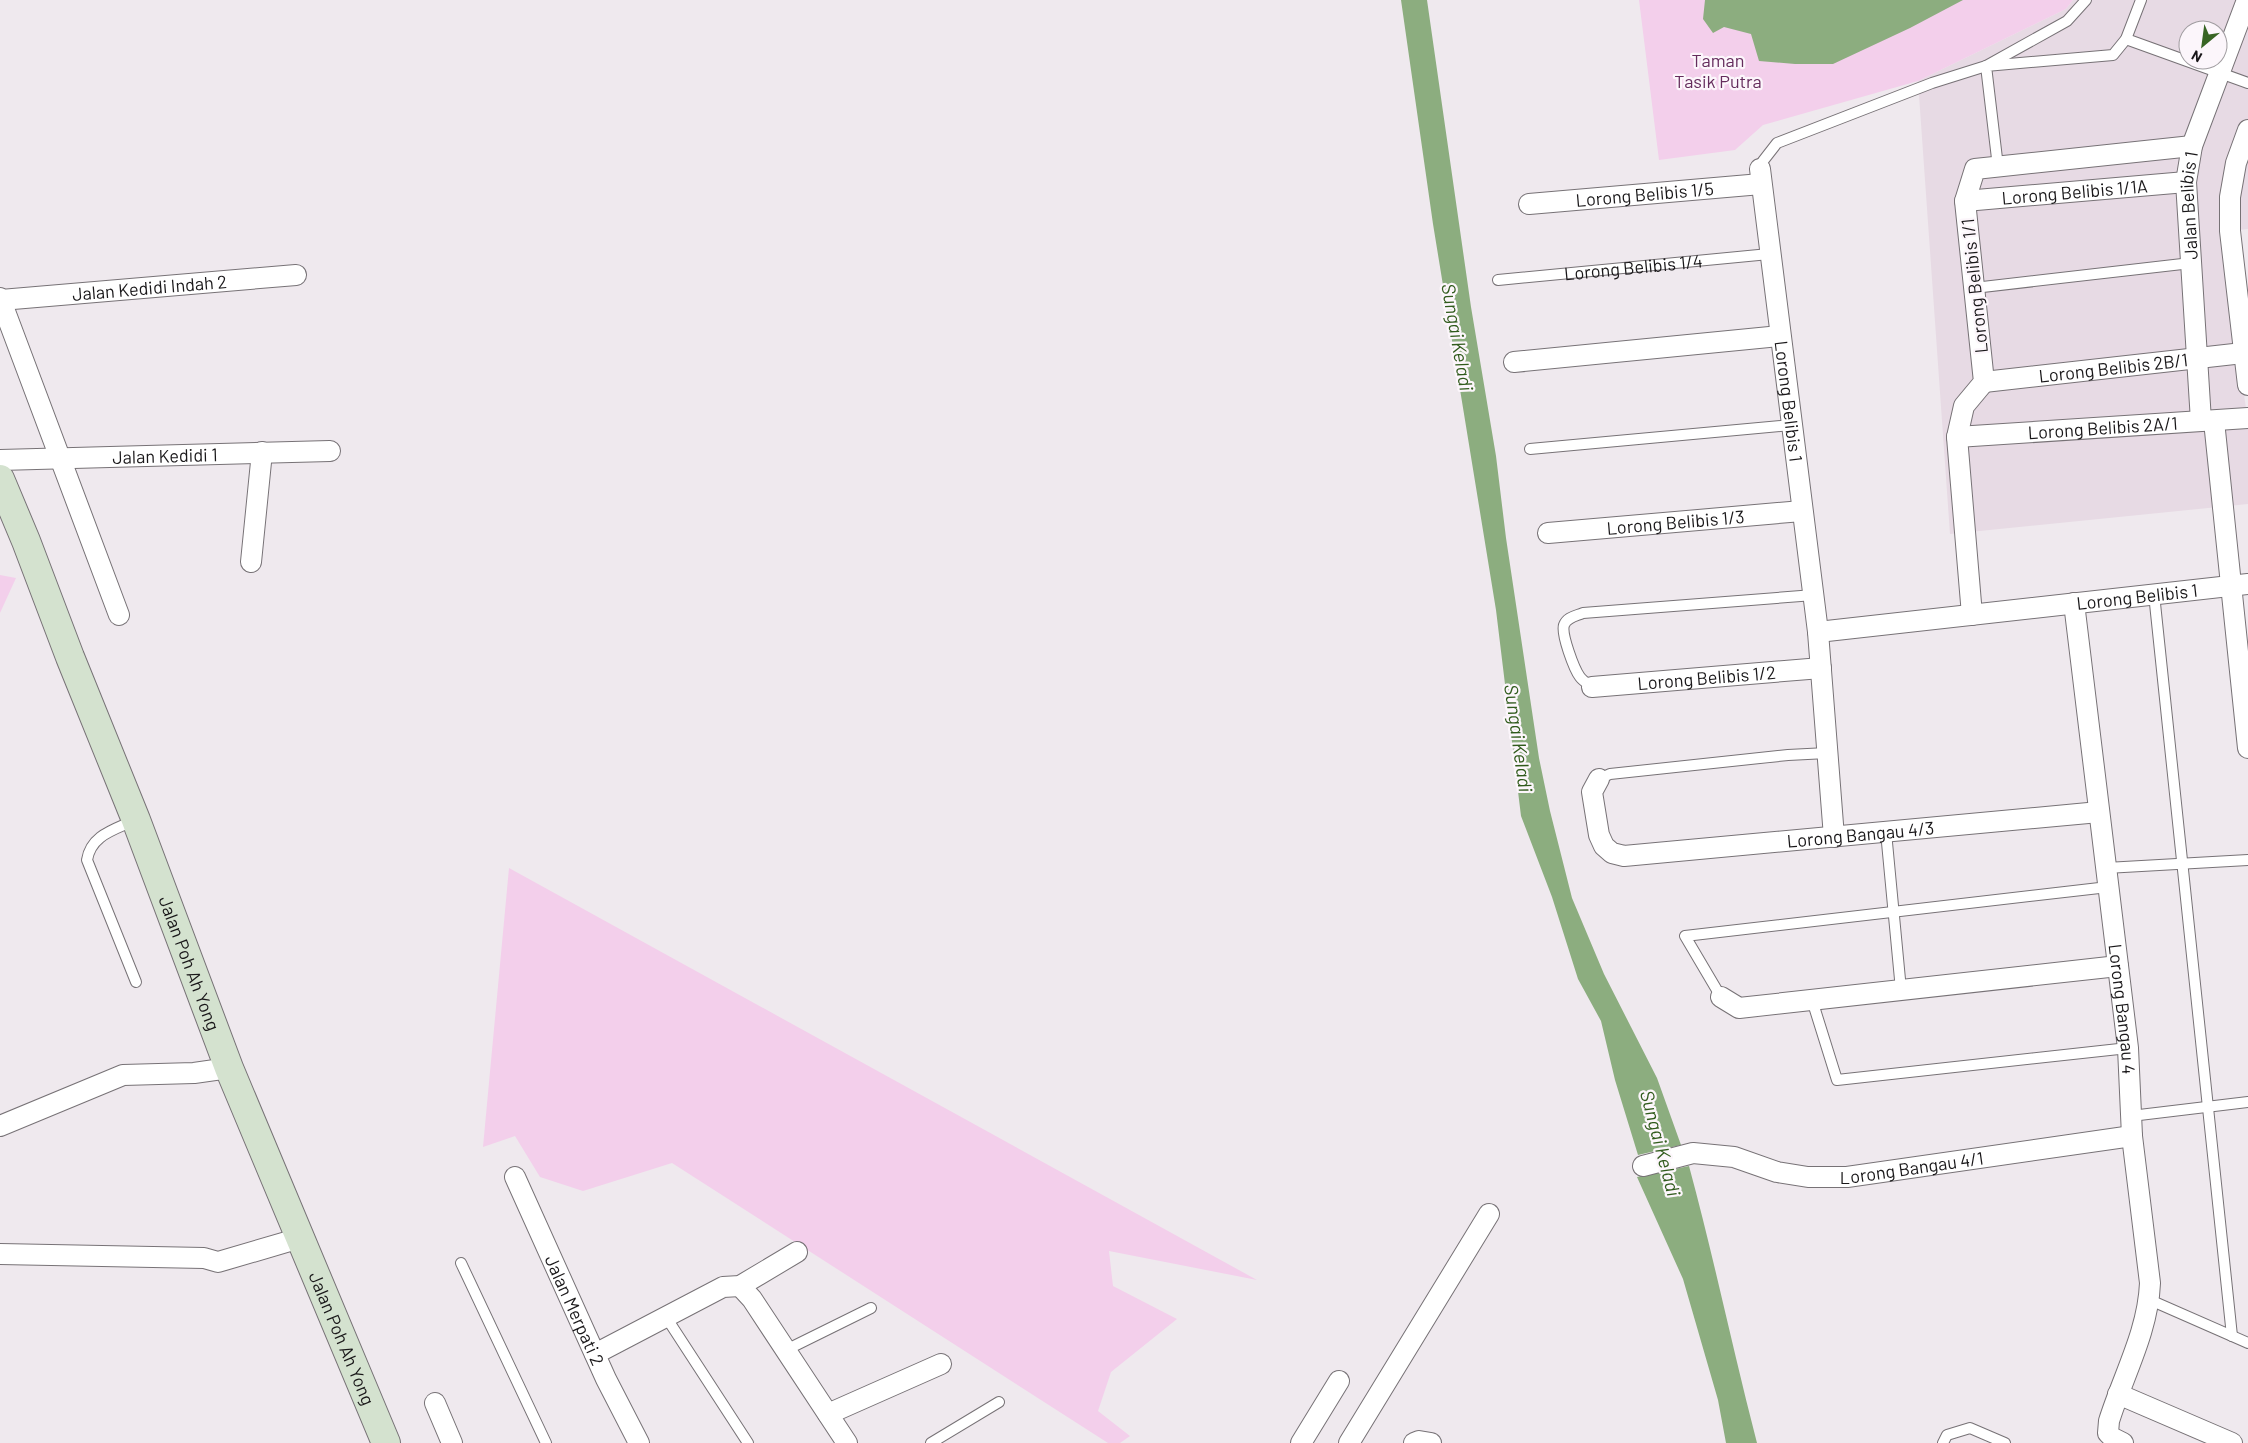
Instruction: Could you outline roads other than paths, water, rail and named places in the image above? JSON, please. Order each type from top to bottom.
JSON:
[{"type":"main road","name":"Jalan Poh Ah Yong","points":[[0,479],[136,820],[229,1068],[386,1443]]},
{"type":"street","name":"Jalan Belibis 1","points":[[2247,0],[2192,146],[2186,182],[2197,358],[2207,421],[2239,585],[2248,748]]},
{"type":"street","points":[[2248,130],[2236,163],[2230,197],[2230,231],[2248,385]]},
{"type":"street","name":"Lorong Belibis 1/1","points":[[1984,382],[1964,201],[1975,169],[2192,146]]},
{"type":"street","name":"Lorong Belibis 1/5","points":[[1529,204],[1760,176]]},
{"type":"street","name":"Lorong Belibis 1","points":[[1760,176],[1814,595],[1834,837]]},
{"type":"street","name":"Lorong Belibis 1/1A","points":[[1964,201],[2186,182]]},
{"type":"street","name":"Jalan Kedidi Indah 2","points":[[1,299],[296,275]]},
{"type":"street","points":[[1,299],[119,615]]},
{"type":"street","points":[[1514,362],[1780,336]]},
{"type":"street","name":"Lorong Belibis 2B/1","points":[[1984,382],[2243,352]]},
{"type":"street","points":[[1972,615],[1957,438],[1964,406],[1984,382]]},
{"type":"street","name":"Lorong Belibis 2A/1","points":[[1957,438],[2248,418]]},
{"type":"street","name":"Jalan Kedidi 1","points":[[0,460],[330,451]]},
{"type":"street","points":[[251,562],[262,452]]},
{"type":"street","name":"Lorong Belibis 1/3","points":[[1548,533],[1802,510]]},
{"type":"street","name":"Lorong Belibis 1","points":[[1818,632],[2239,585]]},
{"type":"street","name":"Lorong Bangau 4","points":[[2074,603],[2128,1048],[2132,1136],[2150,1284],[2150,1300],[2136,1353],[2108,1422],[2108,1433],[2116,1441]]},
{"type":"street","name":"Lorong Belibis 1/2","points":[[1592,687],[1821,668]]},
{"type":"street","name":"Lorong Bangau 4/3","points":[[1599,779],[1592,792],[1599,835],[1604,846],[1612,853],[1624,856],[2099,812]]},
{"type":"street","points":[[1721,997],[1739,1008],[2118,966]]},
{"type":"street","points":[[0,1126],[123,1075],[194,1073],[229,1068]]},
{"type":"street","name":"Lorong Bangau 4/1","points":[[1642,1166],[1693,1153],[1734,1157],[1777,1172],[1808,1178],[1847,1177],[2132,1136]]},
{"type":"street","name":"Jalan Merpati 2","points":[[515,1177],[595,1354],[639,1443]]},
{"type":"street","points":[[1350,1443],[1490,1214]]},
{"type":"street","points":[[0,1254],[204,1258],[218,1262],[300,1238]]},
{"type":"street","points":[[595,1354],[723,1287],[740,1286],[797,1252]]},
{"type":"street","points":[[740,1286],[752,1299],[847,1443]]},
{"type":"street","points":[[828,1414],[942,1364]]},
{"type":"street","points":[[1301,1443],[1340,1381]]},
{"type":"street","points":[[2115,1402],[2232,1443]]},
{"type":"street","points":[[435,1404],[452,1443]]},
{"type":"street","points":[[1414,1443],[1419,1440],[1431,1443]]},
{"type":"lane","points":[[1760,176],[1762,161],[1776,143],[1932,83],[1986,66],[2066,21],[2086,0]]},
{"type":"lane","points":[[1986,66],[2113,55],[2126,39],[2141,0]]},
{"type":"lane","points":[[2126,39],[2248,83]]},
{"type":"lane","points":[[1986,66],[1998,166]]},
{"type":"lane","name":"Lorong Belibis 1/4","points":[[1498,280],[1769,254]]},
{"type":"lane","points":[[1974,288],[2191,263]]},
{"type":"lane","points":[[1530,449],[1791,425]]},
{"type":"lane","points":[[2154,594],[2232,1336]]},
{"type":"lane","points":[[1592,687],[1580,678],[1572,661],[1564,634],[1564,625],[1568,618],[1583,613],[1814,595]]},
{"type":"lane","points":[[1599,779],[1620,772],[1788,755],[1827,754]]},
{"type":"lane","points":[[136,820],[96,839],[89,848],[87,860],[136,982]]},
{"type":"lane","points":[[1886,832],[1901,990]]},
{"type":"lane","points":[[2106,868],[2248,860]]},
{"type":"lane","points":[[1721,997],[1685,936],[2108,888]]},
{"type":"lane","points":[[1812,1000],[1837,1080],[2128,1048]]},
{"type":"lane","points":[[2131,1116],[2248,1102]]},
{"type":"lane","points":[[461,1263],[546,1443]]},
{"type":"lane","points":[[2150,1300],[2248,1343]]},
{"type":"lane","points":[[786,1350],[871,1308]]},
{"type":"lane","points":[[666,1317],[748,1443]]},
{"type":"lane","points":[[931,1443],[999,1402]]},
{"type":"lane","points":[[1943,1443],[1947,1435],[1970,1428],[2005,1443]]},
{"type":"water","name":"Sungai Keladi","points":[[1401,0],[1427,0],[1471,307],[1496,456],[1506,538],[1539,758],[1550,811],[1572,898],[1604,974],[1657,1078],[1681,1145],[1638,1155],[1615,1080],[1601,1021],[1578,979],[1552,897],[1521,816],[1496,610],[1433,224]]},
{"type":"water","points":[[1705,0],[1963,0],[1910,28],[1833,64],[1795,64],[1759,61],[1751,34],[1724,27],[1713,33],[1703,19]]},
{"type":"water","points":[[1689,1166],[1757,1443],[1726,1443],[1718,1400],[1683,1279],[1637,1177]]},
{"type":"park label","name":"Taman Tasik Putra","points":[[1718,70]]}]
